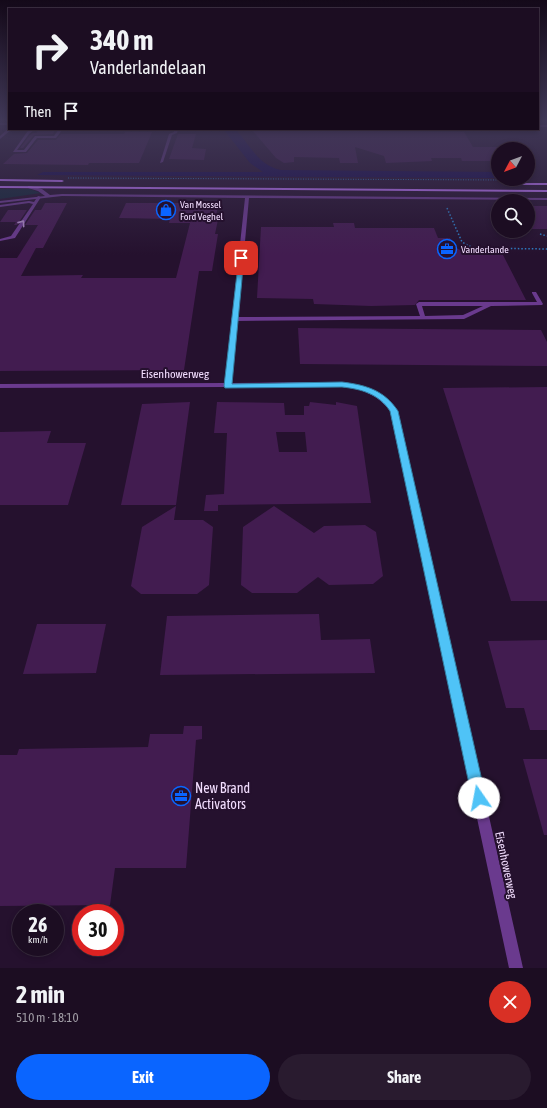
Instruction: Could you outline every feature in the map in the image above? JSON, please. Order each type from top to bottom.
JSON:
[{"type":"main road","points":[[0,180],[68,180]]},
{"type":"main road","points":[[535,184],[547,184]]},
{"type":"main road","points":[[0,186],[547,191]]},
{"type":"main road","points":[[0,186],[54,186]]},
{"type":"street","points":[[30,187],[40,190],[49,196]]},
{"type":"street","points":[[0,204],[39,197],[79,195],[547,198]]},
{"type":"street","points":[[228,386],[247,196]]},
{"type":"street","name":"Eisenhowerweg","points":[[0,386],[228,386],[342,384],[360,386],[388,402],[394,411],[516,968]]},
{"type":"lane","points":[[0,240],[13,237],[39,197]]},
{"type":"lane","points":[[0,204],[35,203]]},
{"type":"lane","points":[[423,318],[419,304],[540,304],[534,293]]},
{"type":"lane","points":[[234,319],[464,317],[490,304]]},
{"type":"path","points":[[68,180],[491,180]]},
{"type":"path","points":[[447,208],[462,242],[473,248],[547,249]]},
{"type":"path","points":[[540,234],[547,236]]},
{"type":"shaded area","points":[[252,164],[266,164],[281,170],[491,172],[491,178],[37,175],[43,172],[263,172]]},
{"type":"shaded area","points":[[0,189],[30,189],[41,193],[0,199]]},
{"type":"building","points":[[18,164],[88,164],[88,165]]},
{"type":"building","points":[[45,203],[67,203],[43,248],[36,248],[21,276],[83,275],[81,278],[176,278],[190,223],[169,223],[170,219],[119,218],[126,203],[219,203],[216,215],[219,215],[215,234],[218,234],[212,271],[199,271],[184,370],[0,371],[0,258],[17,258],[38,225],[25,225],[35,210],[41,210]]},
{"type":"building","points":[[535,206],[547,206],[547,229],[535,229]]},
{"type":"building","points":[[8,210],[27,210],[17,225],[14,225],[16,222],[0,222]]},
{"type":"building","points":[[333,223],[354,223],[355,228],[434,228],[438,238],[450,238],[453,247],[463,251],[465,255],[503,255],[526,300],[419,300],[415,305],[371,306],[314,304],[313,299],[257,298],[261,227],[334,227]]},
{"type":"building","points":[[298,328],[541,330],[547,342],[547,366],[300,364]]},
{"type":"building","points":[[547,387],[547,601],[511,601],[443,388]]},
{"type":"building","points":[[190,402],[176,505],[121,505],[142,404]]},
{"type":"building","points":[[217,402],[284,403],[285,415],[304,415],[304,406],[309,406],[310,402],[336,405],[336,402],[357,406],[371,503],[218,505],[218,511],[204,511],[206,495],[224,494],[227,433],[214,433]],"holes":[[[276,432],[305,432],[307,452],[279,452]]]},
{"type":"building","points":[[51,431],[47,443],[86,443],[68,505],[0,505],[0,432]]},
{"type":"building","points":[[176,506],[174,520],[203,520],[213,527],[209,585],[197,594],[141,594],[131,586],[142,527]]},
{"type":"building","points":[[274,506],[314,533],[324,526],[365,525],[376,532],[383,576],[373,584],[329,585],[318,577],[297,593],[252,593],[241,585],[243,527]]},
{"type":"building","points":[[319,614],[321,640],[370,639],[375,673],[160,675],[167,616]]},
{"type":"building","points":[[37,624],[106,624],[96,673],[23,674]]},
{"type":"building","points":[[547,640],[547,730],[530,730],[524,708],[506,708],[488,641]]},
{"type":"building","points":[[184,726],[202,726],[202,739],[196,740],[186,868],[115,868],[110,904],[64,905],[64,904],[12,904],[12,906],[0,906],[0,755],[17,755],[19,749],[148,747],[150,734],[183,734]]},
{"type":"building","points":[[523,759],[547,759],[547,835],[544,835]]},
{"type":"place","name":"Van Mossel Ford Veghel","points":[[166,210]]},
{"type":"place","name":"Vanderlande","points":[[447,249]]},
{"type":"place","name":"New Brand Activators","points":[[181,796]]},
{"type":"route","points":[[241,258],[228,386],[342,384],[360,386],[388,402],[394,411],[479,798]]}]
